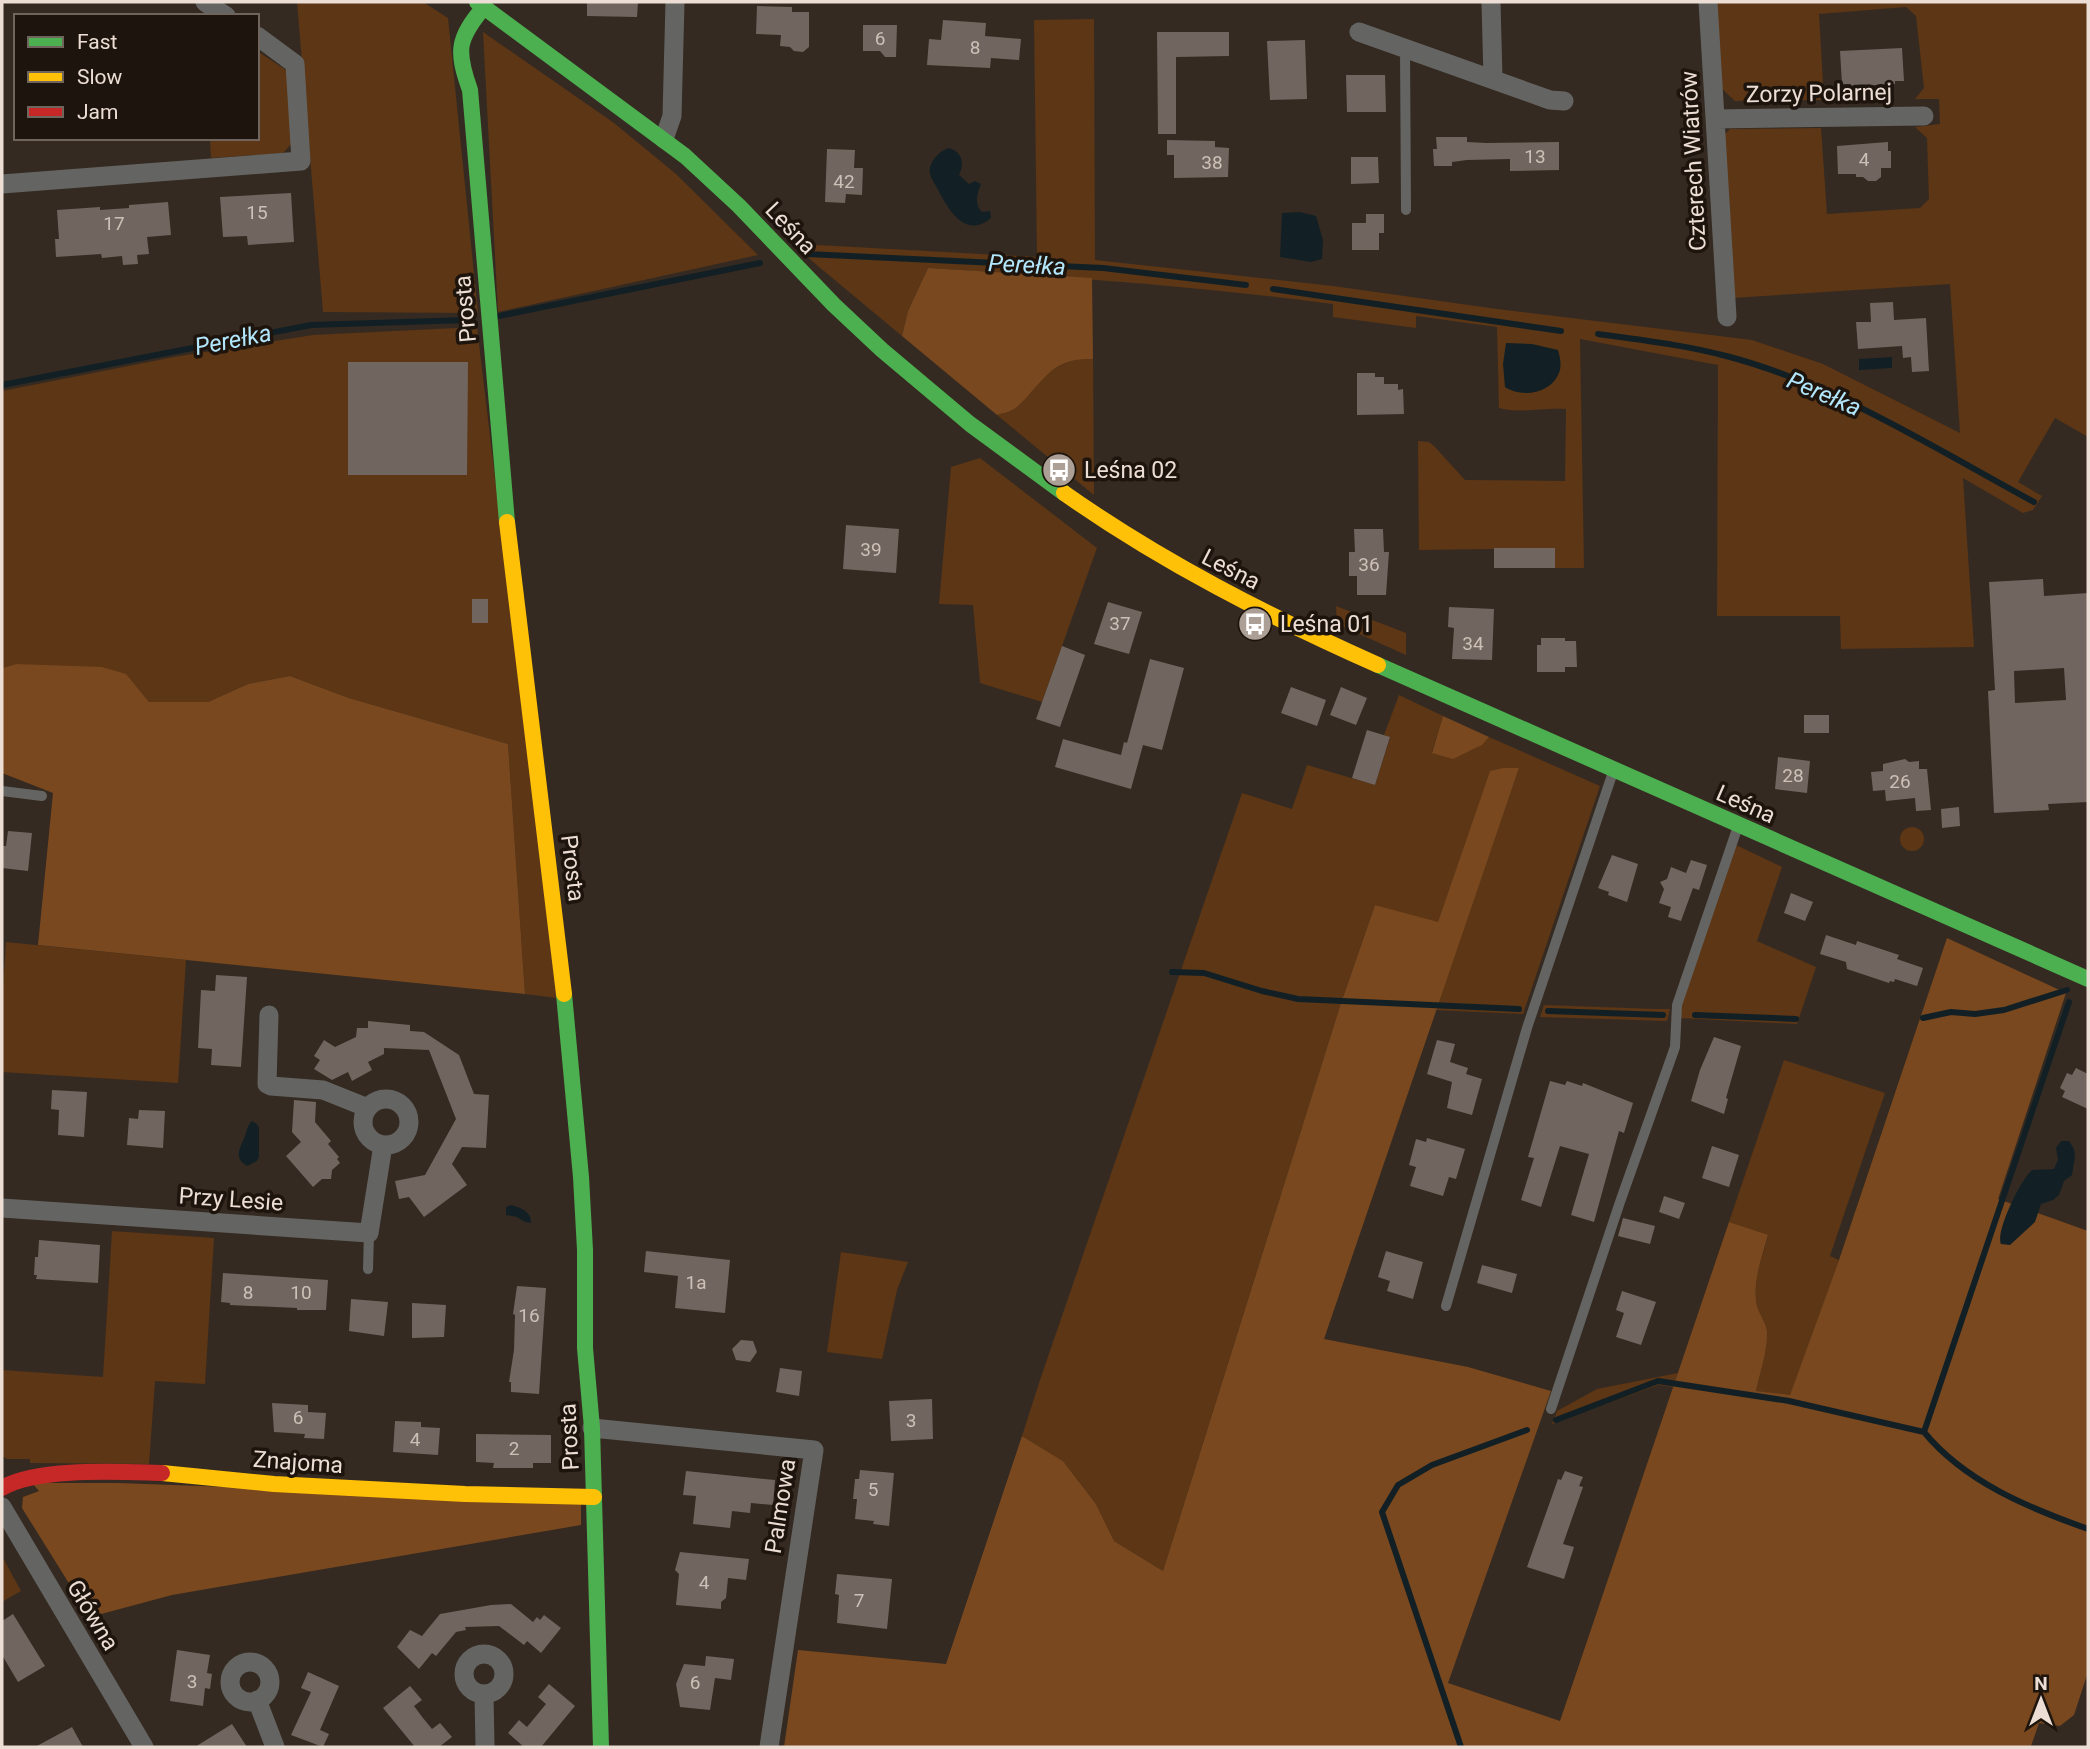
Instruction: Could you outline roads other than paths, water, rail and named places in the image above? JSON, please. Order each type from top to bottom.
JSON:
[{"type":"street","points":[[205,2],[223,14]]},
{"type":"street","points":[[664,139],[672,116],[675,2]]},
{"type":"street","points":[[1491,2],[1493,79]]},
{"type":"street","name":"Czterech Wiatrów","points":[[1708,2],[1727,317]]},
{"type":"street","name":"Leśna","points":[[481,4],[664,139],[735,202],[858,328],[914,377],[1034,472],[1096,516],[1181,569],[1262,611],[1614,771],[2088,979]]},
{"type":"street","name":"Prosta","points":[[481,4],[461,37],[459,61],[470,90],[502,485],[568,1018],[585,1250],[585,1348],[592,1428],[601,1747]]},
{"type":"street","points":[[1359,32],[1550,100],[1564,101]]},
{"type":"street","points":[[2,177],[2,185],[301,161],[295,64],[259,37]]},
{"type":"street","name":"Zorzy Polarnej","points":[[1716,119],[1924,116]]},
{"type":"street","points":[[269,1016],[267,1084],[323,1090],[368,1108]]},
{"type":"street","points":[[378,1100],[394,1100],[406,1110],[409,1117],[407,1133],[396,1144],[383,1145],[372,1141],[363,1127],[368,1108],[378,1100]]},
{"type":"street","points":[[369,1233],[383,1145]]},
{"type":"street","name":"Przy Lesie","points":[[2,1208],[369,1233]]},
{"type":"street","name":"Palmowa","points":[[592,1428],[814,1450],[769,1747]]},
{"type":"street","name":"Znajoma","points":[[2,1488],[29,1477],[118,1472],[424,1492],[594,1497]]},
{"type":"street","name":"Główna","points":[[2,1507],[144,1747]]},
{"type":"street","points":[[484,1694],[485,1747]]},
{"type":"street","points":[[257,1700],[275,1747]]},
{"type":"lane","points":[[1405,48],[1406,211]]},
{"type":"lane","points":[[1446,1306],[1527,1028],[1614,771]]},
{"type":"lane","points":[[2,791],[42,796]]},
{"type":"lane","points":[[1551,1409],[1675,1047],[1676,1005],[1738,825]]},
{"type":"lane","points":[[368,1269],[369,1233]]},
{"type":"waterway","name":"Perełka","points":[[807,254],[1103,268],[1246,285]]},
{"type":"waterway","name":"Perełka","points":[[499,316],[760,263]]},
{"type":"waterway","name":"Perełka","points":[[1273,289],[1561,331]]},
{"type":"waterway","name":"Perełka","points":[[2,385],[311,325],[467,320]]},
{"type":"waterway","name":"Perełka","points":[[1598,334],[1714,353],[1770,369],[1809,384],[1923,440],[2034,502]]},
{"type":"waterway","points":[[1172,972],[1204,973],[1298,999],[1519,1009]]},
{"type":"waterway","points":[[1923,1018],[1951,1012],[1975,1014],[2004,1010],[2067,990]]},
{"type":"waterway","points":[[2069,1002],[1924,1432],[1940,1450],[1978,1479],[2021,1502],[2088,1529]]},
{"type":"waterway","points":[[1548,1011],[1663,1015]]},
{"type":"waterway","points":[[1695,1015],[1796,1019]]},
{"type":"waterway","points":[[1556,1420],[1658,1381],[1789,1401],[1924,1432]]},
{"type":"waterway","points":[[1461,1747],[1382,1512],[1398,1485],[1432,1465],[1527,1430]]},
{"type":"place","name":"Leśna 02","points":[[1059,470]]},
{"type":"place","name":"Leśna 01","points":[[1255,624]]}]
